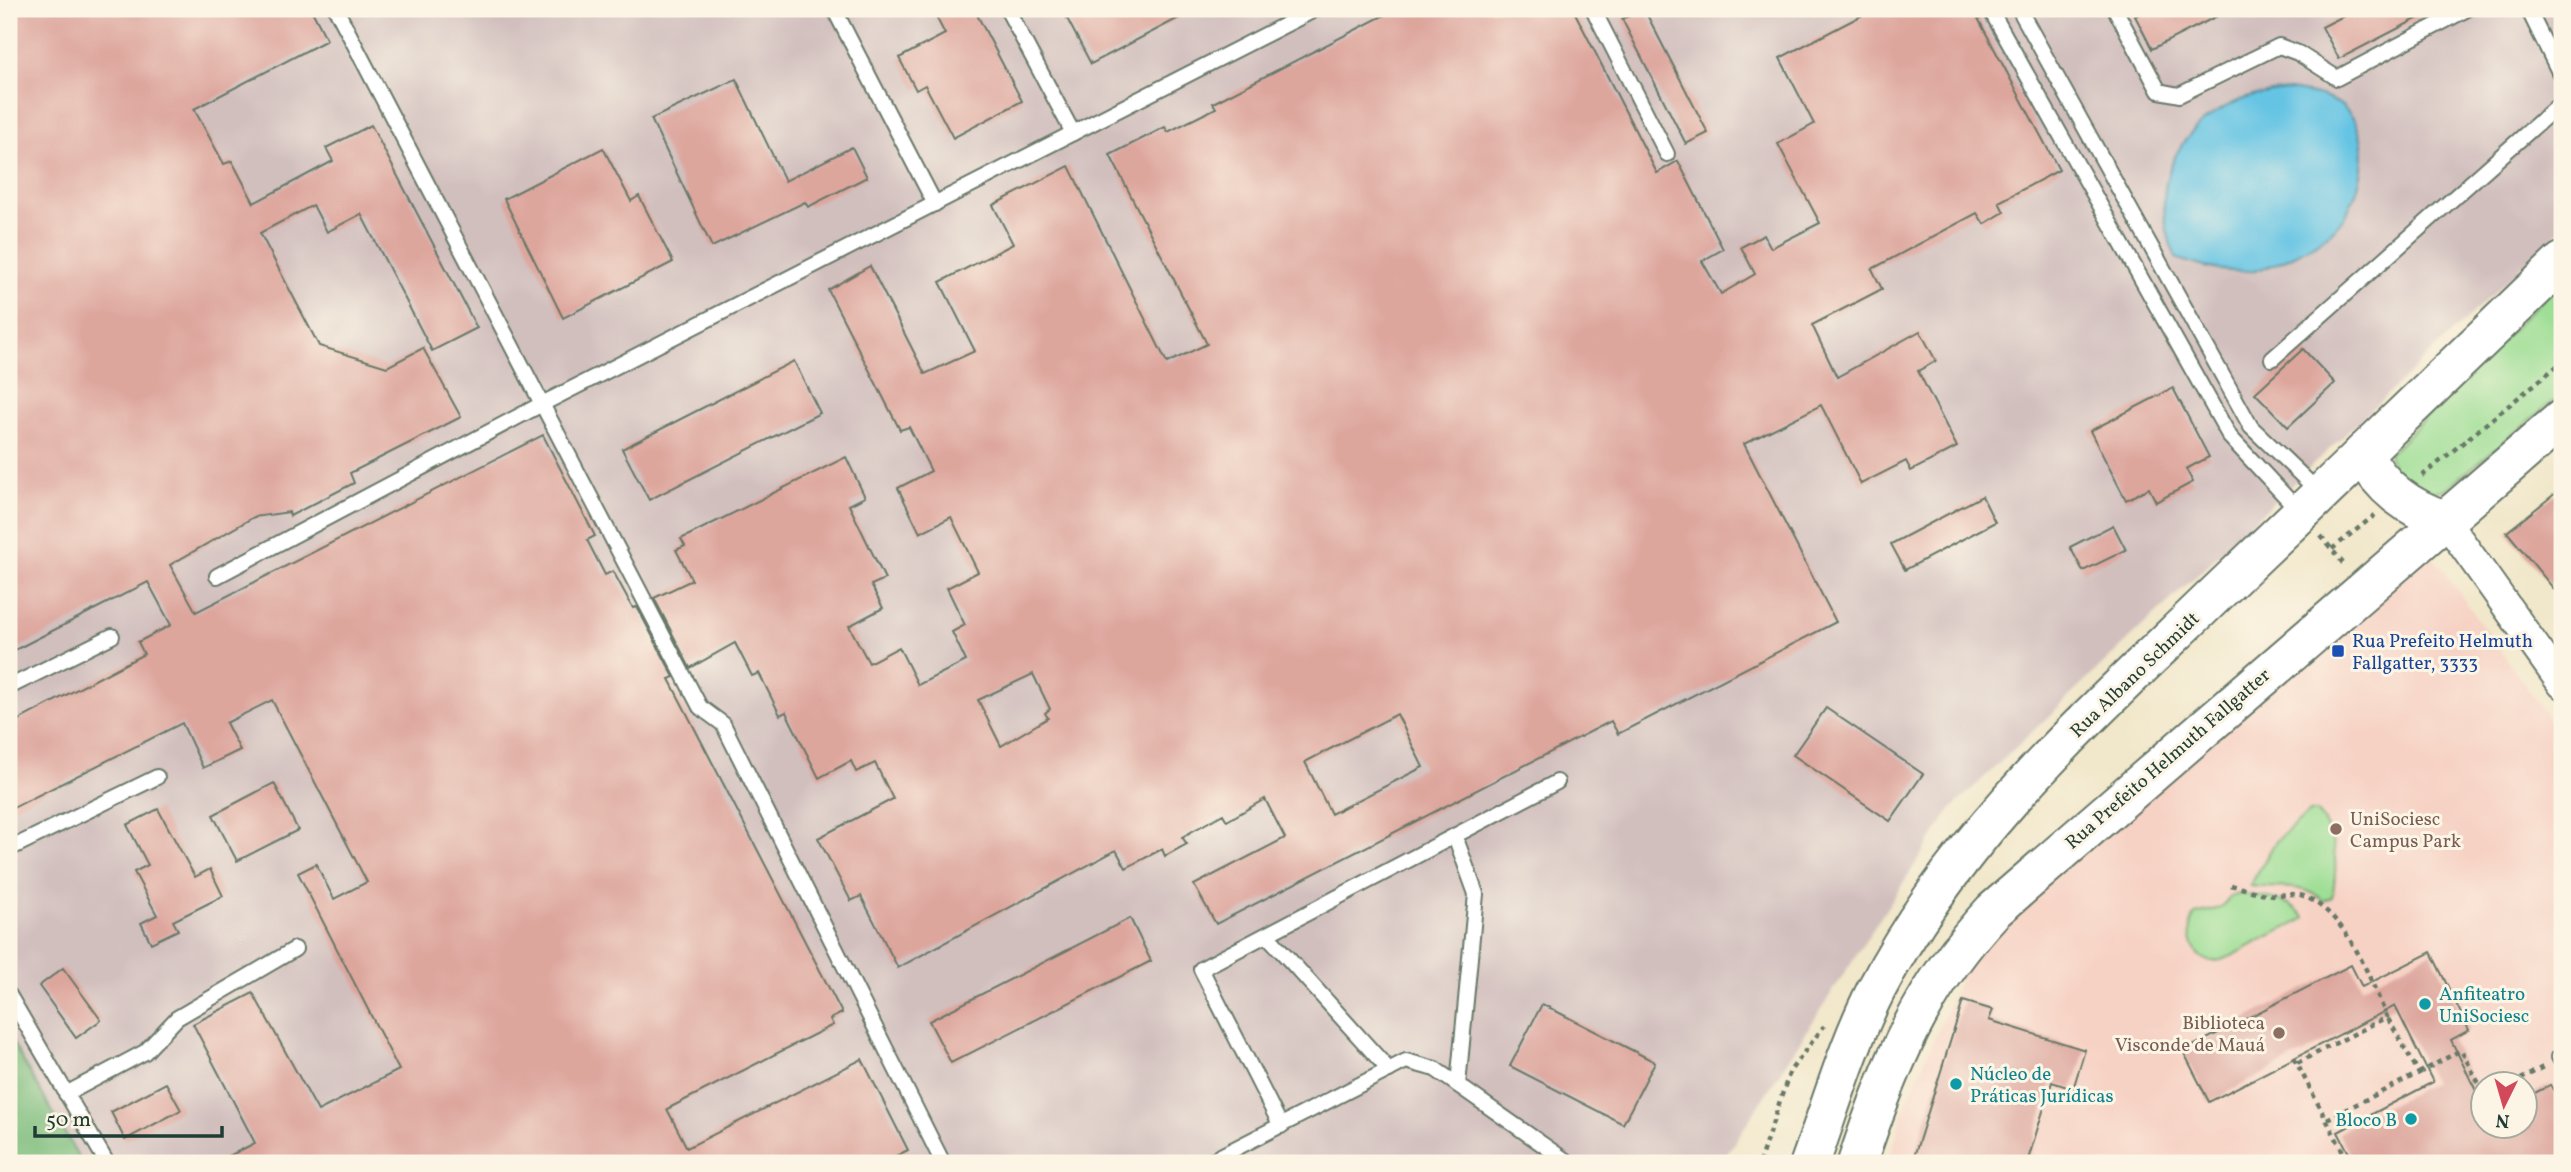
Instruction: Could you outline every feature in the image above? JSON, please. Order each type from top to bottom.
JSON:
[{"type":"main road","name":"Rua Albano Schmidt","points":[[1810,1163],[1860,1023],[1877,988],[1969,850],[2021,787],[2077,729],[2562,262]]},
{"type":"main road","name":"Rua Prefeito Helmuth Fallgatter","points":[[1857,1163],[1898,1048],[1942,973],[1967,939],[2030,876],[2562,419]]},
{"type":"main road","points":[[2363,453],[2374,472],[2397,497],[2420,511],[2445,520]]},
{"type":"street","points":[[2445,520],[2562,684]]},
{"type":"lane","points":[[336,9],[701,707],[723,724],[943,1163]]},
{"type":"lane","points":[[834,9],[935,204]]},
{"type":"lane","points":[[1007,9],[1073,133]]},
{"type":"lane","points":[[218,576],[542,404],[1073,133],[1292,14],[1316,9]]},
{"type":"lane","points":[[1593,9],[1667,154]]},
{"type":"lane","points":[[1990,9],[2230,437],[2311,503]]},
{"type":"lane","points":[[2019,9],[2251,427],[2311,503]]},
{"type":"lane","points":[[2115,9],[2159,91],[2179,94],[2279,46],[2298,53],[2337,78],[2467,9]]},
{"type":"lane","points":[[2528,9],[2562,78]]},
{"type":"lane","points":[[2272,359],[2562,102]]},
{"type":"lane","points":[[9,687],[112,636]]},
{"type":"lane","points":[[9,849],[157,777]]},
{"type":"lane","points":[[1281,1126],[1201,970],[1557,782]]},
{"type":"lane","points":[[1455,836],[1476,894],[1458,1085]]},
{"type":"lane","points":[[1267,935],[1389,1070]]},
{"type":"lane","points":[[66,1094],[145,1052],[177,1018],[295,949]]},
{"type":"lane","points":[[9,995],[107,1163]]},
{"type":"lane","points":[[1208,1163],[1406,1062],[1436,1069],[1569,1163]]},
{"type":"path","points":[[2332,549],[2562,362]]},
{"type":"path","points":[[2311,503],[2332,549],[2364,589]]},
{"type":"path","points":[[2231,886],[2272,895],[2294,894],[2306,897],[2349,935],[2387,1017],[2419,1073]]},
{"type":"path","points":[[2349,1163],[2296,1060],[2387,1017]]},
{"type":"path","points":[[2327,1119],[2461,1050],[2471,1070]]},
{"type":"path","points":[[2536,1070],[2560,1056]]},
{"type":"shaded area","points":[[9,9],[2562,9],[2562,228],[1951,809],[1721,1163],[9,1163]]},
{"type":"shaded area","name":"UniSociesc Campus Park","points":[[2430,552],[2562,737],[2562,1163],[1888,1163],[1904,1108],[1967,963],[2004,921]]},
{"type":"green space","points":[[2562,279],[2562,394],[2446,489],[2417,489],[2401,479],[2391,464],[2389,454]]},
{"type":"green space","points":[[2310,812],[2316,812],[2323,821],[2335,852],[2332,897],[2324,901],[2298,889],[2250,886],[2276,841]]},
{"type":"green space","points":[[2239,894],[2283,902],[2299,911],[2305,918],[2234,955],[2215,961],[2206,960],[2199,955],[2192,941],[2191,929],[2195,914],[2220,908],[2230,897]]},
{"type":"green space","points":[[9,1037],[82,1163],[9,1163]]},
{"type":"water","points":[[2290,90],[2336,102],[2353,118],[2360,133],[2363,149],[2359,184],[2345,216],[2335,228],[2309,247],[2264,268],[2225,270],[2176,258],[2166,225],[2164,194],[2171,167],[2184,142],[2203,122],[2228,106],[2257,95]]},
{"type":"building","points":[[9,9],[311,9],[327,40],[194,109],[224,164],[232,161],[254,203],[333,161],[326,148],[371,125],[477,328],[432,351],[361,214],[327,232],[313,205],[260,233],[319,346],[387,367],[423,348],[461,417],[350,473],[354,483],[290,516],[289,512],[254,517],[170,565],[196,612],[543,435],[595,536],[587,540],[605,575],[613,571],[633,608],[637,607],[674,677],[669,679],[842,1013],[830,1019],[833,1025],[667,1109],[687,1148],[862,1059],[908,1150],[882,1163],[215,1163],[255,1143],[193,1024],[253,993],[318,1111],[399,1070],[298,873],[316,864],[334,899],[367,882],[272,700],[226,723],[240,750],[203,768],[182,723],[9,810],[9,725],[144,654],[138,642],[171,625],[148,582],[9,653]]},
{"type":"building","points":[[932,9],[974,9],[1022,101],[953,138],[925,85],[916,90],[899,58],[945,34]]},
{"type":"building","points":[[1062,9],[1196,9],[1091,64]]},
{"type":"building","points":[[1396,9],[1573,9],[1657,173],[1678,161],[1723,249],[1702,261],[1721,294],[1755,274],[1741,247],[1764,235],[1771,248],[1820,223],[1778,144],[1814,124],[1780,58],[1874,9],[1973,9],[2059,170],[1999,202],[2004,212],[1984,224],[1977,213],[1872,269],[1882,289],[1812,325],[1837,377],[1920,331],[1936,361],[1918,371],[1957,447],[1911,471],[1906,461],[1861,484],[1821,405],[1744,444],[1836,622],[1618,734],[1611,721],[1216,924],[1194,885],[1285,838],[1265,799],[1227,821],[1223,814],[1182,837],[1187,844],[1165,856],[1162,849],[1126,868],[1116,850],[898,968],[861,896],[851,901],[818,838],[893,799],[875,763],[856,772],[851,761],[819,778],[786,712],[780,715],[759,673],[752,676],[735,643],[690,668],[654,598],[692,580],[676,550],[685,546],[681,539],[846,457],[865,497],[849,505],[885,579],[871,585],[883,608],[849,626],[869,663],[899,647],[918,685],[966,661],[952,632],[965,625],[947,588],[978,572],[951,517],[920,533],[898,488],[931,471],[909,427],[900,430],[828,290],[870,266],[925,374],[975,351],[940,282],[1013,244],[993,205],[1069,166],[1167,363],[1207,344],[1110,155],[1165,127],[1168,132],[1216,108],[1213,103]],"holes":[[[1033,674],[1050,709],[1045,713],[1048,718],[1001,746],[978,700]],[[1397,714],[1423,767],[1331,814],[1305,762]]]},
{"type":"building","points":[[1644,9],[1708,133],[1686,144],[1622,19]]},
{"type":"building","points":[[2148,9],[2231,9],[2152,49],[2135,16]]},
{"type":"building","points":[[2357,9],[2436,9],[2339,59],[2322,27]]},
{"type":"building","points":[[736,79],[785,181],[852,147],[867,177],[808,207],[805,202],[712,247],[651,119]]},
{"type":"building","points":[[603,148],[631,201],[639,196],[673,262],[563,318],[504,199]]},
{"type":"building","points":[[2303,349],[2335,383],[2288,427],[2255,393]]},
{"type":"building","points":[[794,361],[820,413],[649,500],[622,449]]},
{"type":"building","points":[[2173,388],[2209,457],[2186,469],[2193,482],[2156,502],[2149,488],[2126,500],[2090,431]]},
{"type":"building","points":[[2562,488],[2562,599],[2507,532]]},
{"type":"building","points":[[1982,496],[1995,522],[1905,570],[1891,544]]},
{"type":"building","points":[[2113,525],[2126,550],[2083,571],[2070,547]]},
{"type":"building","points":[[1826,708],[1923,774],[1890,821],[1793,755]]},
{"type":"building","points":[[274,783],[298,830],[237,861],[213,815]]},
{"type":"building","points":[[158,809],[195,877],[210,869],[223,896],[173,921],[178,930],[151,943],[141,923],[157,915],[134,872],[148,865],[127,825]]},
{"type":"building","points":[[1130,918],[1151,961],[951,1063],[929,1021]]},
{"type":"building","points":[[2431,952],[2469,1030],[2451,1040],[2470,1079],[2470,1140],[2540,1140],[2540,1090],[2550,1085],[2562,1108],[2562,1163],[2354,1163],[2338,1132],[2433,1082],[2395,1006],[2209,1102],[2183,1051],[2351,965],[2362,987]]},
{"type":"building","points":[[63,968],[101,1020],[76,1038],[39,986]]},
{"type":"building","points":[[1963,1001],[1993,1010],[1989,1020],[2085,1050],[2073,1089],[2052,1082],[2027,1163],[1912,1163]]},
{"type":"building","points":[[1542,1004],[1655,1062],[1623,1124],[1510,1066]]},
{"type":"building","points":[[166,1083],[181,1110],[125,1140],[111,1112]]},
{"type":"place","name":"Rua Prefeito Helmuth Fallgatter, 3333","points":[[2338,651]]},
{"type":"place","name":"UniSociesc Campus Park","points":[[2336,829]]},
{"type":"place","name":"Anfiteatro UniSociesc","points":[[2425,1004]]},
{"type":"place","name":"Biblioteca Visconde de Mauá","points":[[2279,1033]]},
{"type":"place","name":"Núcleo de Práticas Jurídicas","points":[[1956,1084]]},
{"type":"place","name":"Bloco B","points":[[2411,1119]]}]
